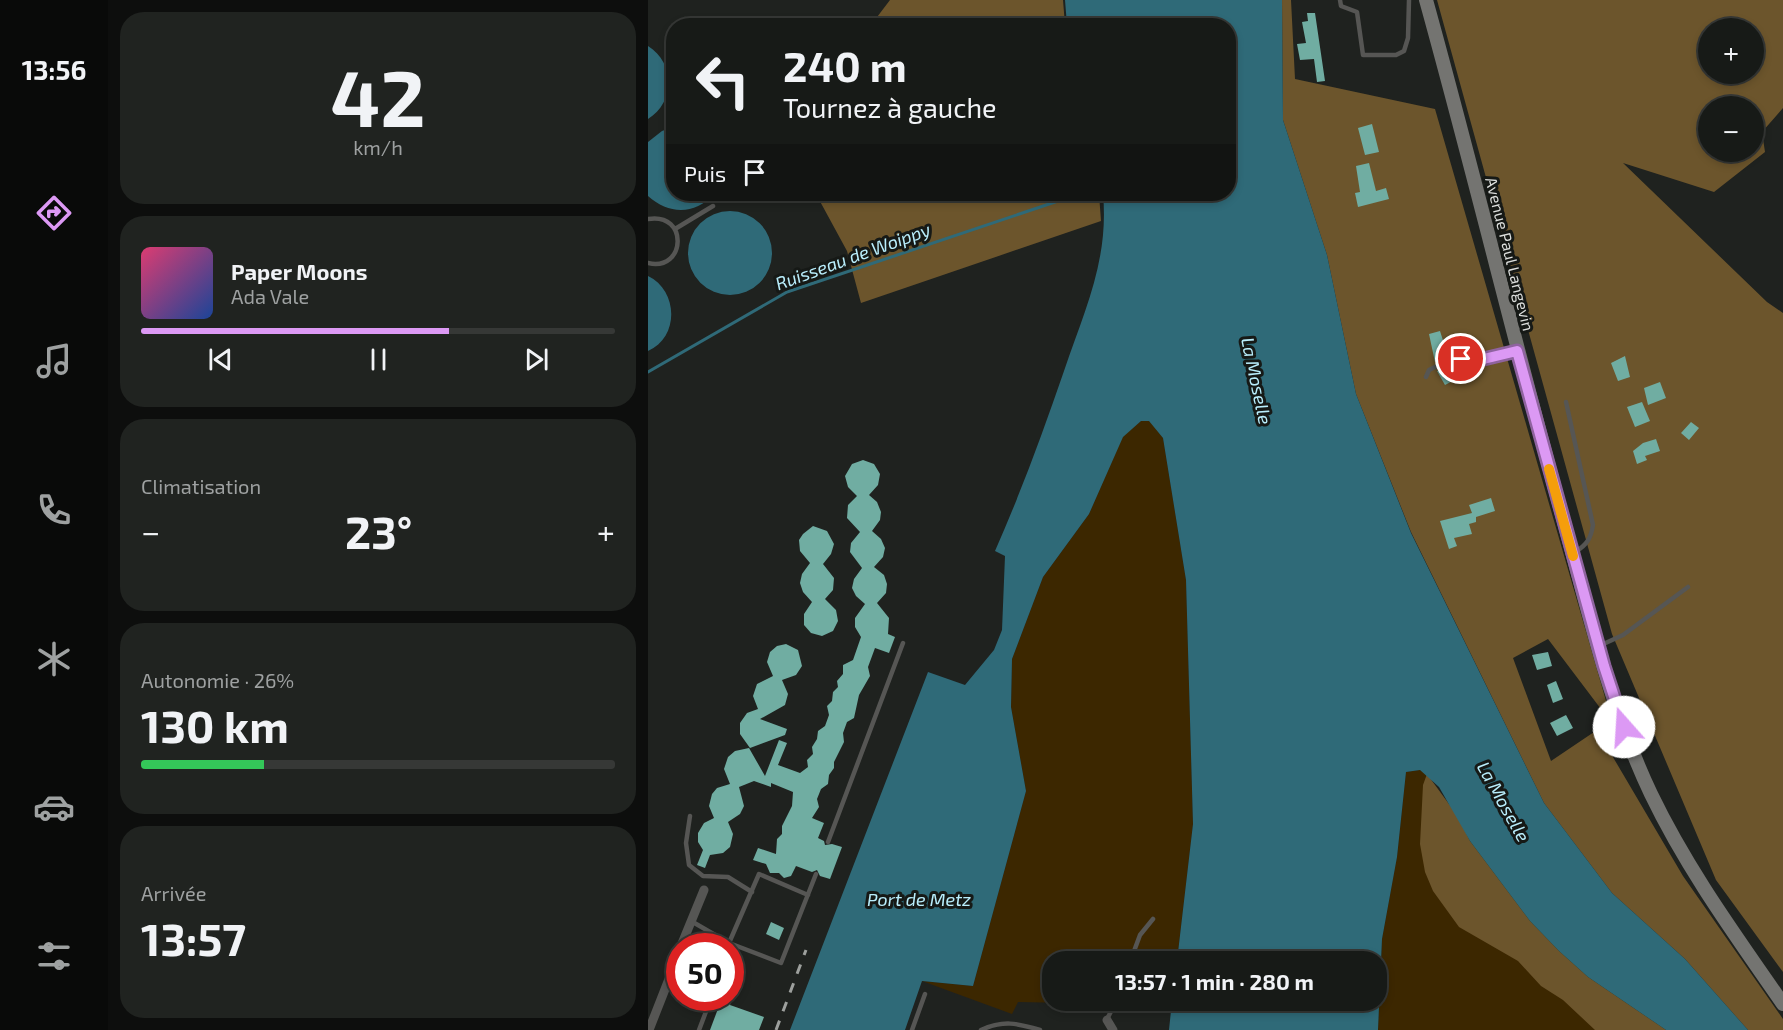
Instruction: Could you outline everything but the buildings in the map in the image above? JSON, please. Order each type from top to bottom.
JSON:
[{"type":"main road","name":"Avenue Paul Langevin","points":[[1426,0],[1517,351],[1599,646],[1631,747],[1673,838],[1706,892],[1783,1004]]},
{"type":"street","points":[[686,933],[704,890]]},
{"type":"street","points":[[649,1027],[666,986]]},
{"type":"street","points":[[1107,1020],[1113,1030]]},
{"type":"lane","points":[[1340,0],[1341,6],[1357,12],[1363,55],[1396,55],[1404,51],[1408,38],[1409,0]]},
{"type":"lane","points":[[675,229],[713,206]]},
{"type":"lane","points":[[648,219],[664,220],[675,229],[678,243],[672,256],[660,264],[648,263]]},
{"type":"lane","points":[[1426,377],[1428,370],[1449,360],[1461,359],[1471,362],[1517,351]]},
{"type":"lane","points":[[1566,402],[1593,525],[1591,536],[1584,547],[1573,553]]},
{"type":"lane","points":[[1599,646],[1623,635],[1688,587]]},
{"type":"lane","points":[[828,842],[903,643]]},
{"type":"lane","points":[[690,816],[686,843],[689,865],[704,876],[734,879],[752,892]]},
{"type":"lane","points":[[733,933],[759,874],[808,895]]},
{"type":"lane","points":[[744,948],[781,963],[816,874]]},
{"type":"lane","points":[[1134,951],[1140,935],[1153,919]]},
{"type":"lane","points":[[691,921],[713,933]]},
{"type":"lane","points":[[912,1030],[925,994]]},
{"type":"lane","points":[[699,1030],[706,1011]]},
{"type":"lane","points":[[1107,1020],[1112,1011]]},
{"type":"lane","points":[[981,1030],[997,1023],[1014,1022],[1040,1030]]},
{"type":"shaded area","points":[[890,0],[1063,0],[1064,18],[876,18]]},
{"type":"shaded area","points":[[1282,0],[1291,0],[1295,79],[1435,109],[1613,725],[1548,639],[1513,658],[1551,761],[1597,730],[1683,876],[1783,1019],[1783,1030],[1748,1030],[1685,959],[1612,893],[1544,803],[1411,532],[1356,394],[1327,255],[1283,120]]},
{"type":"shaded area","points":[[1437,0],[1783,0],[1783,108],[1764,130],[1764,96],[1698,96],[1698,162],[1752,162],[1714,192],[1623,163],[1767,302],[1783,313],[1783,972],[1716,880],[1612,634]]},
{"type":"shaded area","points":[[820,201],[1100,201],[1101,221],[861,303],[847,251]]},
{"type":"shaded area","points":[[1141,421],[1150,421],[1163,438],[1186,580],[1193,824],[1178,951],[1042,951],[1042,1002],[1018,1002],[1012,1014],[922,981],[973,986],[1026,791],[1011,707],[1012,659],[1043,577],[1089,514],[1123,436]]},
{"type":"shaded area","points":[[1420,770],[1427,774],[1470,841],[1666,1030],[1378,1030],[1379,1011],[1387,1011],[1387,951],[1381,951],[1382,939],[1397,857],[1406,772]]},
{"type":"shaded area","points":[[1427,774],[1457,815],[1470,841],[1530,921],[1588,977],[1666,1030],[1595,1030],[1563,1000],[1541,986],[1518,961],[1459,927],[1433,891],[1425,872],[1420,844],[1423,785]]},
{"type":"water","points":[[1065,0],[1282,0],[1283,120],[1327,255],[1356,394],[1411,533],[1544,803],[1612,893],[1685,959],[1748,1030],[1666,1030],[1588,977],[1530,921],[1470,841],[1439,787],[1420,770],[1406,772],[1397,857],[1381,951],[1178,951],[1193,824],[1186,580],[1163,438],[1149,421],[1141,421],[1123,437],[1089,514],[1043,577],[1012,659],[1011,707],[1026,791],[973,986],[922,981],[905,1030],[790,1030],[928,672],[965,685],[994,650],[1002,630],[1005,556],[995,551],[1040,439],[1094,284],[1102,241],[1103,201],[1236,201],[1236,18],[1066,18]]},
{"type":"water","points":[[648,46],[664,63],[666,96],[657,112],[648,119]]},
{"type":"water","points":[[666,130],[666,201],[707,201],[699,206],[682,210],[673,209],[664,207],[648,196],[648,142]]},
{"type":"water","points":[[730,211],[746,214],[760,223],[769,237],[772,253],[769,269],[760,283],[746,292],[730,295],[714,292],[700,283],[691,269],[688,253],[691,237],[700,223],[714,214]]},
{"type":"water","points":[[648,276],[665,292],[670,302],[671,314],[666,335],[648,351]]},
{"type":"water","points":[[1171,1011],[1379,1011],[1378,1030],[1169,1030]]},
{"type":"waterway","name":"Ruisseau de Woippy","points":[[648,372],[787,292],[1058,201]]},
{"type":"railway","points":[[776,1030],[806,950]]},
{"type":"slow traffic","points":[[1549,469],[1573,556]]},
{"type":"route","points":[[1461,359],[1471,362],[1517,351],[1604,666],[1624,727]]},
{"type":"water label","name":"La Moselle","points":[[1256,381]]},
{"type":"water label","name":"La Moselle","points":[[1503,802]]},
{"type":"water label","name":"Port de Metz","points":[[919,900]]}]
